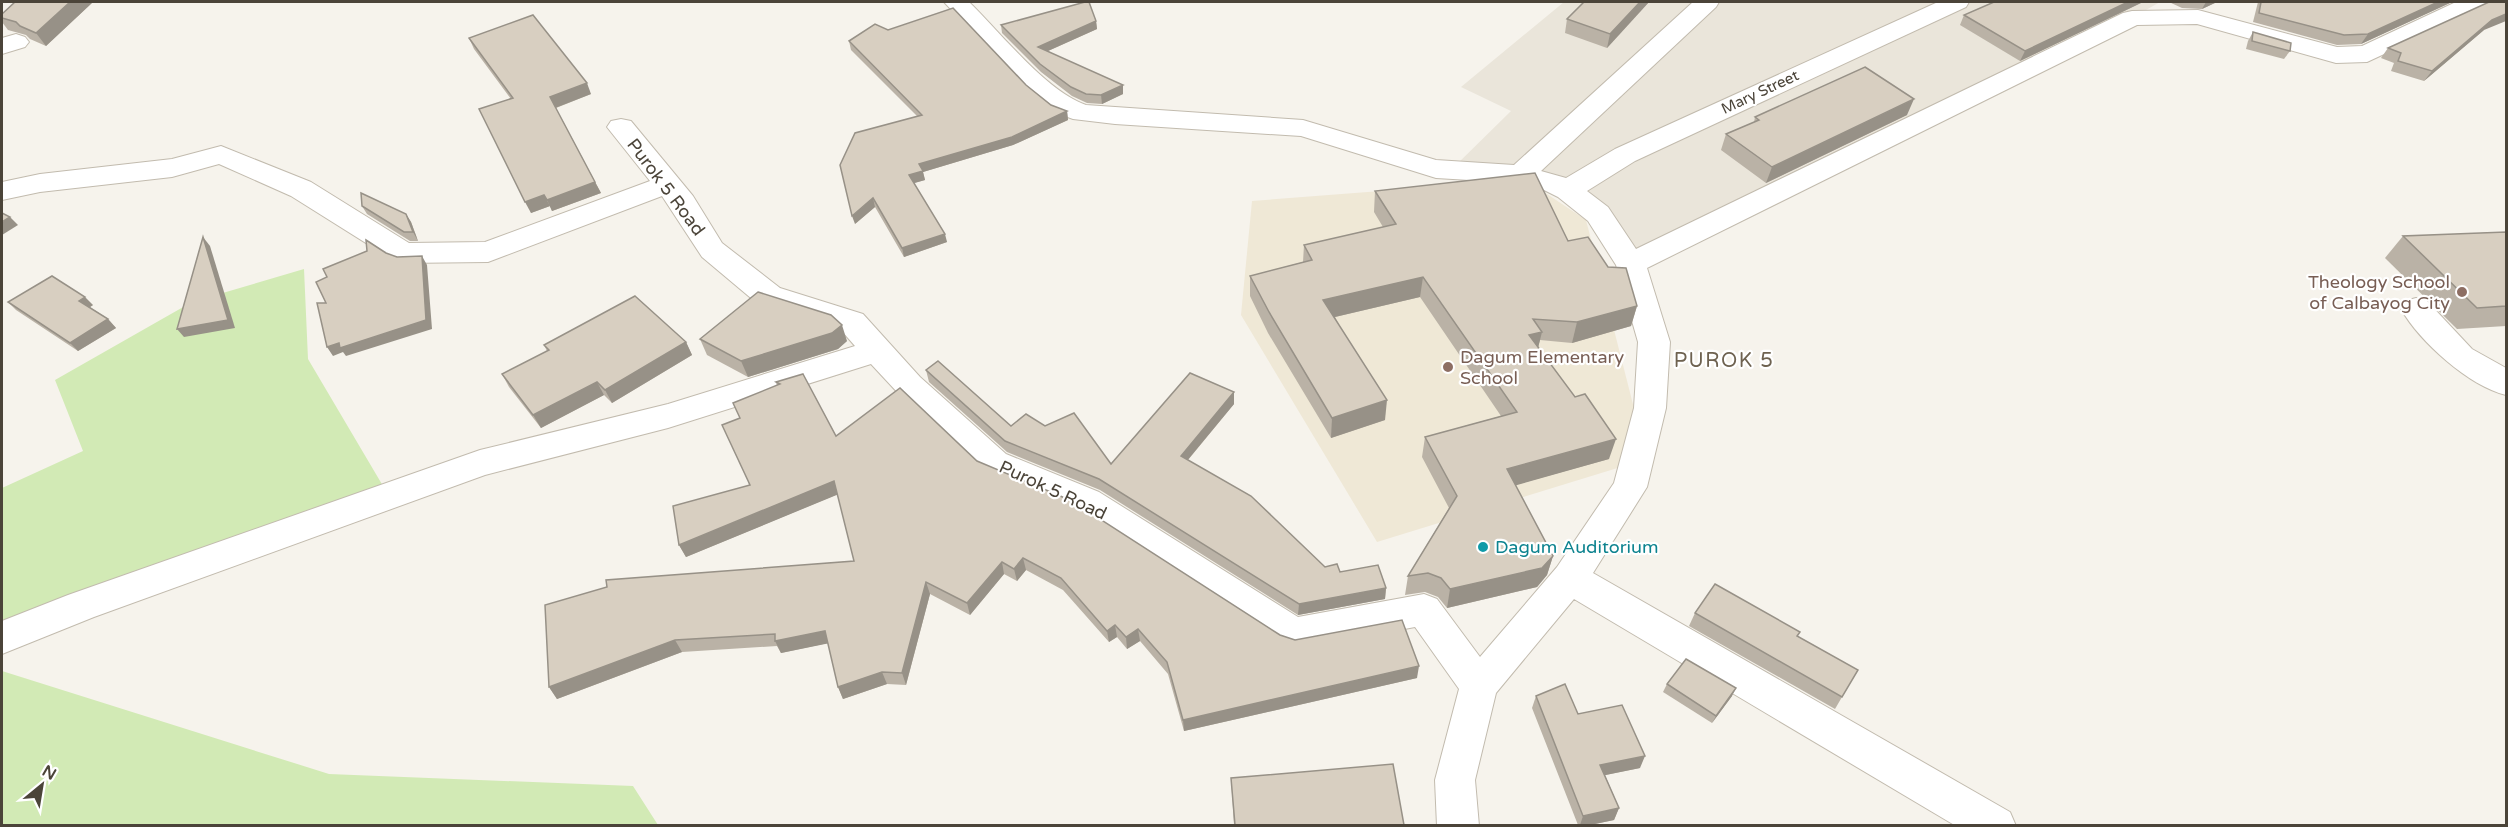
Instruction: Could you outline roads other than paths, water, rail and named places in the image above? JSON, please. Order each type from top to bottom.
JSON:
[{"type":"street","points":[[956,2],[1038,86],[1063,106],[1082,113],[1303,128],[1394,158],[1436,169],[1521,174],[1550,182],[1568,190],[1598,214],[1631,264],[1654,342],[1650,408],[1630,487],[1570,578],[1479,686],[1455,780],[1458,825]]},
{"type":"street","points":[[1521,174],[1707,2]]},
{"type":"street","name":"Mary Street","points":[[1568,190],[1625,155],[1957,2]]},
{"type":"street","points":[[1631,264],[2132,18],[2198,17],[2336,55],[2367,54],[2427,23],[2476,2]]},
{"type":"street","name":"Purok 5 Road","points":[[621,127],[683,203],[712,250],[769,296],[852,322],[909,385],[994,463],[1087,502],[1294,634],[1424,610],[1479,686]]},
{"type":"street","points":[[2,191],[40,183],[172,168],[221,155],[301,189],[403,253],[488,252],[668,184]]},
{"type":"street","points":[[2416,309],[2461,357],[2506,383]]},
{"type":"street","points":[[2,638],[81,606],[480,464],[668,416],[878,350]]},
{"type":"street","points":[[1570,578],[1995,825]]},
{"type":"place","name":"Theology School of Calbayog City","points":[[2462,292]]},
{"type":"place","name":"Dagum Elementary School","points":[[1448,367]]},
{"type":"place","name":"Dagum Auditorium","points":[[1483,547]]},
{"type":"district","name":"PUROK 5","points":[[1724,361]]}]
